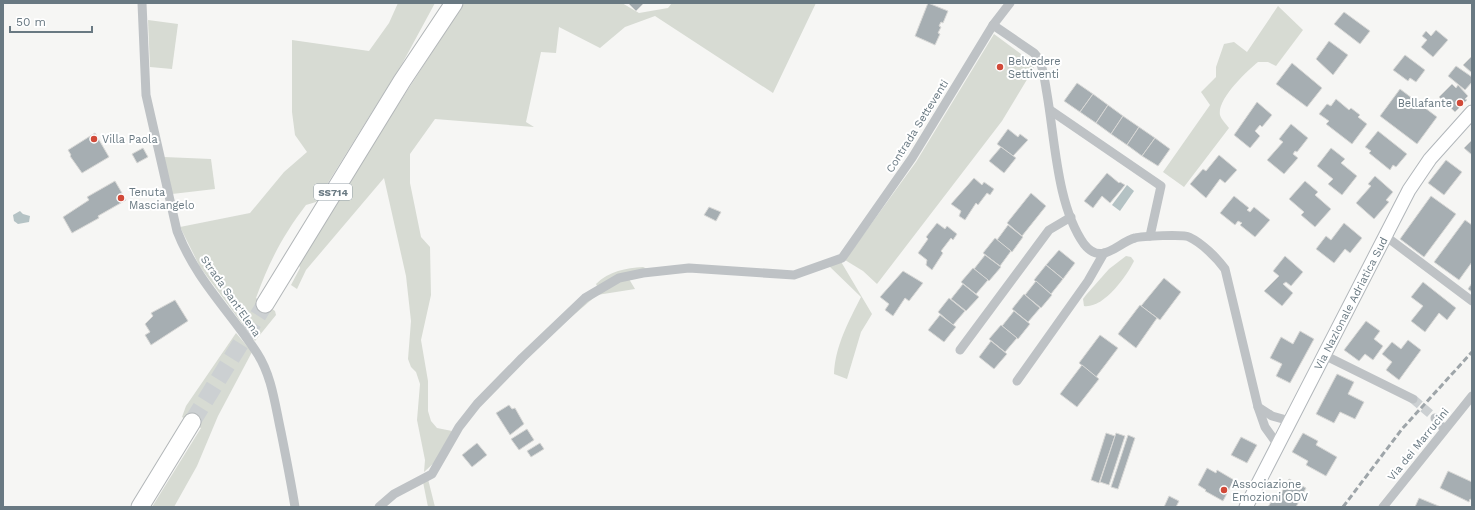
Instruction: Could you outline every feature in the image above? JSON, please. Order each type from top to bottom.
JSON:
[{"type":"highway","name":"SS714","points":[[264,304],[402,81],[454,3]]},
{"type":"highway","points":[[140,507],[192,422]]},
{"type":"main road","name":"Via Nazionale Adriatica Sud","points":[[1246,507],[1384,235],[1409,190],[1430,159],[1472,112]]},
{"type":"street","name":"Strada Sant'Elena","points":[[142,3],[146,95],[177,231],[185,252],[202,280],[257,354],[267,374],[274,397],[295,507]]},
{"type":"street","name":"Contrada Setteventi","points":[[379,507],[394,494],[432,474],[459,427],[477,404],[522,358],[585,298],[619,278],[643,273],[689,268],[794,275],[842,258],[912,158],[993,25],[1010,3]]},
{"type":"street","points":[[993,25],[1034,53],[1039,59],[1050,110],[1059,178],[1071,218],[1084,244],[1090,249],[1104,253],[1116,250],[1134,238],[1150,236],[1188,236],[1215,256],[1225,269],[1258,407],[1265,427],[1278,445]]},
{"type":"street","points":[[1050,110],[1161,186],[1150,236]]},
{"type":"street","points":[[960,350],[1049,230],[1071,218]]},
{"type":"street","points":[[1384,235],[1472,301]]},
{"type":"street","points":[[1017,381],[1088,281],[1104,253]]},
{"type":"street","points":[[1324,355],[1413,399]]},
{"type":"street","name":"Via dei Marrucini","points":[[1383,507],[1444,429],[1472,396]]},
{"type":"street","points":[[1258,407],[1272,416],[1290,421]]},
{"type":"street","points":[[1435,418],[1444,429]]},
{"type":"shaded area","points":[[398,3],[435,3],[402,64],[316,202],[306,205],[290,227],[277,249],[256,298],[275,311],[276,315],[255,341],[200,267],[180,227],[250,213],[284,172],[307,152],[295,135],[292,112],[292,40],[369,51],[389,23]]},
{"type":"shaded area","points":[[464,3],[622,3],[639,13],[668,8],[672,3],[816,3],[773,93],[655,16],[625,27],[600,48],[559,27],[556,53],[541,52],[526,122],[534,127],[435,119],[410,154],[410,183],[421,237],[430,247],[431,295],[421,340],[428,381],[428,411],[431,421],[437,428],[452,431],[435,462],[424,472],[425,460],[417,420],[420,384],[416,372],[411,367],[408,359],[411,321],[406,276],[384,178],[306,270],[297,289],[291,285],[300,268],[299,265],[361,162]]},
{"type":"shaded area","points":[[1278,6],[1303,30],[1276,66],[1268,62],[1258,62],[1234,86],[1223,101],[1220,108],[1222,120],[1229,128],[1184,187],[1163,172],[1210,105],[1201,92],[1216,77],[1216,67],[1224,44],[1234,42],[1247,52]]},
{"type":"shaded area","points":[[148,20],[178,24],[172,69],[150,67]]},
{"type":"shaded area","points":[[994,34],[1029,60],[1034,68],[1002,121],[877,284],[863,271],[845,260],[916,162]]},
{"type":"shaded area","points":[[164,157],[211,159],[215,189],[172,194]]},
{"type":"shaded area","points":[[1127,185],[1134,191],[1120,211],[1112,205]]},
{"type":"shaded area","points":[[20,211],[23,214],[30,216],[29,222],[18,224],[14,221],[13,215]]},
{"type":"shaded area","points":[[1126,256],[1131,257],[1134,261],[1120,283],[1099,302],[1091,306],[1084,306],[1083,299],[1086,295],[1109,269]]},
{"type":"shaded area","points":[[840,260],[872,314],[861,332],[847,379],[834,374],[835,364],[843,334],[861,297],[827,264]]},
{"type":"shaded area","points":[[643,267],[654,272],[629,279],[635,289],[597,295],[555,331],[598,288],[596,284],[606,276],[630,268]]},
{"type":"shaded area","points":[[236,333],[252,352],[218,416],[197,466],[174,507],[152,507],[201,428],[182,417],[186,406]]},
{"type":"shaded area","points":[[428,479],[435,507],[428,507],[423,482]]},
{"type":"building","points":[[628,3],[644,3],[636,11]]},
{"type":"building","points":[[928,3],[948,11],[943,23],[941,22],[939,26],[941,27],[938,33],[940,34],[935,45],[915,36]]},
{"type":"building","points":[[1344,12],[1370,31],[1360,44],[1334,24]]},
{"type":"building","points":[[1436,30],[1448,40],[1433,57],[1421,47],[1427,40],[1422,36],[1426,31],[1431,36]]},
{"type":"building","points":[[1329,41],[1348,55],[1333,75],[1316,59]]},
{"type":"building","points":[[1405,55],[1425,70],[1416,82],[1410,78],[1408,81],[1393,70]]},
{"type":"building","points":[[1472,56],[1472,73],[1463,65]]},
{"type":"building","points":[[1292,63],[1322,88],[1307,107],[1276,84]]},
{"type":"building","points":[[1456,66],[1472,77],[1472,82],[1465,90],[1448,76]]},
{"type":"building","points":[[1077,83],[1093,94],[1080,112],[1064,101]]},
{"type":"building","points":[[1452,84],[1456,88],[1458,85],[1468,96],[1465,99],[1467,100],[1455,112],[1439,97]]},
{"type":"building","points":[[1400,89],[1437,117],[1417,144],[1380,116]]},
{"type":"building","points":[[1093,94],[1108,105],[1096,123],[1080,112]]},
{"type":"building","points":[[1336,99],[1349,110],[1351,108],[1360,115],[1358,117],[1367,124],[1352,144],[1326,124],[1329,121],[1319,114],[1327,104],[1331,106]]},
{"type":"building","points":[[1257,102],[1272,115],[1262,127],[1260,125],[1255,131],[1260,136],[1250,148],[1234,135]]},
{"type":"building","points":[[1108,105],[1123,116],[1111,134],[1096,123]]},
{"type":"building","points":[[1123,116],[1139,127],[1127,145],[1111,134]]},
{"type":"building","points":[[1291,124],[1308,138],[1297,152],[1295,151],[1293,154],[1298,158],[1284,174],[1267,160],[1283,142],[1279,139]]},
{"type":"building","points":[[1139,127],[1155,138],[1142,156],[1127,145]]},
{"type":"building","points":[[1008,129],[1018,137],[1020,134],[1028,140],[1013,156],[997,144]]},
{"type":"building","points":[[1378,131],[1407,154],[1396,167],[1393,165],[1390,170],[1369,153],[1371,151],[1365,147]]},
{"type":"building","points":[[95,133],[109,157],[82,173],[70,156],[71,155],[68,150]]},
{"type":"building","points":[[1155,138],[1170,149],[1158,166],[1142,156]]},
{"type":"building","points":[[1472,140],[1472,155],[1464,148]]},
{"type":"building","points":[[1001,147],[1016,158],[1004,173],[989,161]]},
{"type":"building","points":[[143,148],[148,157],[137,163],[132,154]]},
{"type":"building","points":[[1331,148],[1345,159],[1341,163],[1357,176],[1342,195],[1328,184],[1333,179],[1317,166]]},
{"type":"building","points":[[1219,155],[1237,170],[1225,183],[1220,179],[1206,198],[1190,184],[1203,169],[1206,171]]},
{"type":"building","points":[[1446,160],[1462,172],[1444,195],[1428,183]]},
{"type":"building","points":[[1107,173],[1119,183],[1120,182],[1125,185],[1110,203],[1102,196],[1093,208],[1084,201]]},
{"type":"building","points":[[1375,176],[1393,192],[1386,200],[1389,202],[1374,219],[1356,203],[1371,186],[1368,184]]},
{"type":"building","points":[[974,178],[982,185],[984,182],[994,189],[990,195],[987,193],[978,205],[976,203],[965,220],[959,216],[961,211],[951,204]]},
{"type":"building","points":[[115,181],[126,200],[98,216],[99,218],[72,233],[63,217],[89,200],[87,197]]},
{"type":"building","points":[[1305,181],[1318,192],[1315,195],[1331,209],[1315,227],[1301,215],[1304,212],[1289,199]]},
{"type":"building","points":[[1031,193],[1046,206],[1022,236],[1007,223]]},
{"type":"building","points":[[1234,196],[1249,208],[1247,210],[1250,212],[1254,207],[1270,220],[1255,237],[1240,225],[1242,223],[1238,221],[1235,225],[1220,213]]},
{"type":"building","points":[[1431,196],[1456,214],[1424,257],[1400,239]]},
{"type":"building","points":[[709,207],[721,212],[716,221],[704,215]]},
{"type":"building","points":[[1465,220],[1472,225],[1472,262],[1459,280],[1434,262]]},
{"type":"building","points":[[937,223],[945,229],[947,226],[957,234],[953,240],[951,238],[941,251],[943,253],[932,270],[926,265],[927,260],[918,253],[928,239],[926,237]]},
{"type":"building","points":[[1344,223],[1362,238],[1350,253],[1345,249],[1334,263],[1316,249],[1326,236],[1331,240]]},
{"type":"building","points":[[1008,225],[1023,237],[1012,252],[997,240]]},
{"type":"building","points":[[995,238],[1011,251],[1000,266],[983,253]]},
{"type":"building","points":[[1059,250],[1075,263],[1063,279],[1046,265]]},
{"type":"building","points":[[985,255],[1001,267],[989,281],[974,269]]},
{"type":"building","points":[[1285,256],[1303,272],[1291,286],[1286,282],[1283,284],[1293,293],[1282,306],[1264,291],[1279,276],[1273,271]]},
{"type":"building","points":[[1046,265],[1063,279],[1051,294],[1034,280]]},
{"type":"building","points":[[973,268],[988,280],[976,294],[961,282]]},
{"type":"building","points":[[903,271],[923,283],[909,301],[905,298],[893,316],[885,310],[889,304],[880,297]]},
{"type":"building","points":[[1164,278],[1181,292],[1160,320],[1141,306]]},
{"type":"building","points":[[1036,281],[1052,295],[1041,308],[1025,295]]},
{"type":"building","points":[[1423,282],[1456,308],[1447,320],[1439,313],[1425,332],[1411,321],[1423,306],[1411,297]]},
{"type":"building","points":[[1472,283],[1472,292],[1468,289]]},
{"type":"building","points":[[963,284],[979,297],[966,311],[951,299]]},
{"type":"building","points":[[1024,294],[1040,308],[1028,322],[1012,309]]},
{"type":"building","points":[[949,298],[965,311],[953,325],[938,312]]},
{"type":"building","points":[[175,300],[188,321],[151,345],[145,335],[150,332],[145,324],[153,316],[151,313]]},
{"type":"building","points":[[1140,305],[1157,318],[1136,348],[1118,334]]},
{"type":"building","points":[[1014,311],[1030,324],[1018,339],[1002,326]]},
{"type":"building","points":[[940,315],[956,327],[944,342],[928,330]]},
{"type":"building","points":[[1366,321],[1380,331],[1374,339],[1383,346],[1373,360],[1365,354],[1359,361],[1344,350]]},
{"type":"building","points":[[1001,325],[1017,338],[1005,352],[989,339]]},
{"type":"building","points":[[1300,331],[1314,339],[1290,383],[1276,376],[1282,364],[1270,358],[1281,337],[1293,344]]},
{"type":"building","points":[[1100,335],[1118,348],[1096,377],[1079,363]]},
{"type":"building","points":[[1408,340],[1421,350],[1399,380],[1386,370],[1392,362],[1382,354],[1392,342],[1401,349]]},
{"type":"building","points":[[991,341],[1007,354],[994,369],[979,357]]},
{"type":"building","points":[[1082,365],[1099,379],[1077,407],[1060,394]]},
{"type":"building","points":[[1337,374],[1354,382],[1348,394],[1364,402],[1355,419],[1340,412],[1334,423],[1316,414]]},
{"type":"building","points":[[509,405],[512,409],[515,408],[524,424],[510,435],[496,413]]},
{"type":"building","points":[[527,429],[534,440],[519,450],[511,439]]},
{"type":"building","points":[[1106,433],[1115,436],[1099,483],[1091,480]]},
{"type":"building","points":[[1116,433],[1125,436],[1109,485],[1100,482]]},
{"type":"building","points":[[1303,433],[1318,441],[1316,445],[1337,457],[1326,476],[1306,465],[1308,461],[1292,452]]},
{"type":"building","points":[[1128,435],[1135,438],[1118,489],[1111,487]]},
{"type":"building","points":[[1241,437],[1257,445],[1247,463],[1231,455]]},
{"type":"building","points":[[477,443],[487,455],[472,467],[462,455]]},
{"type":"building","points":[[540,443],[544,449],[531,457],[527,451]]},
{"type":"building","points":[[1207,468],[1216,473],[1217,470],[1234,480],[1223,501],[1205,491],[1206,490],[1198,485]]},
{"type":"building","points":[[1448,471],[1472,482],[1472,500],[1470,499],[1469,502],[1440,488]]},
{"type":"building","points":[[1289,479],[1306,488],[1296,507],[1268,507],[1274,497],[1278,499]]},
{"type":"building","points":[[1169,496],[1179,501],[1176,507],[1164,507]]},
{"type":"building","points":[[1419,498],[1441,507],[1415,507]]},
{"type":"tunnel","points":[[192,422],[265,304]]},
{"type":"tunnel","points":[[1413,399],[1435,418]]},
{"type":"railway","points":[[1343,507],[1402,429],[1472,352]]},
{"type":"place","name":"Belvedere Settiventi","points":[[1000,67]]},
{"type":"place","name":"Bellafante","points":[[1460,103]]},
{"type":"place","name":"Villa Paola","points":[[94,139]]},
{"type":"place","name":"Tenuta Masciangelo","points":[[121,198]]},
{"type":"place","name":"Associazione Emozioni ODV","points":[[1224,490]]}]
